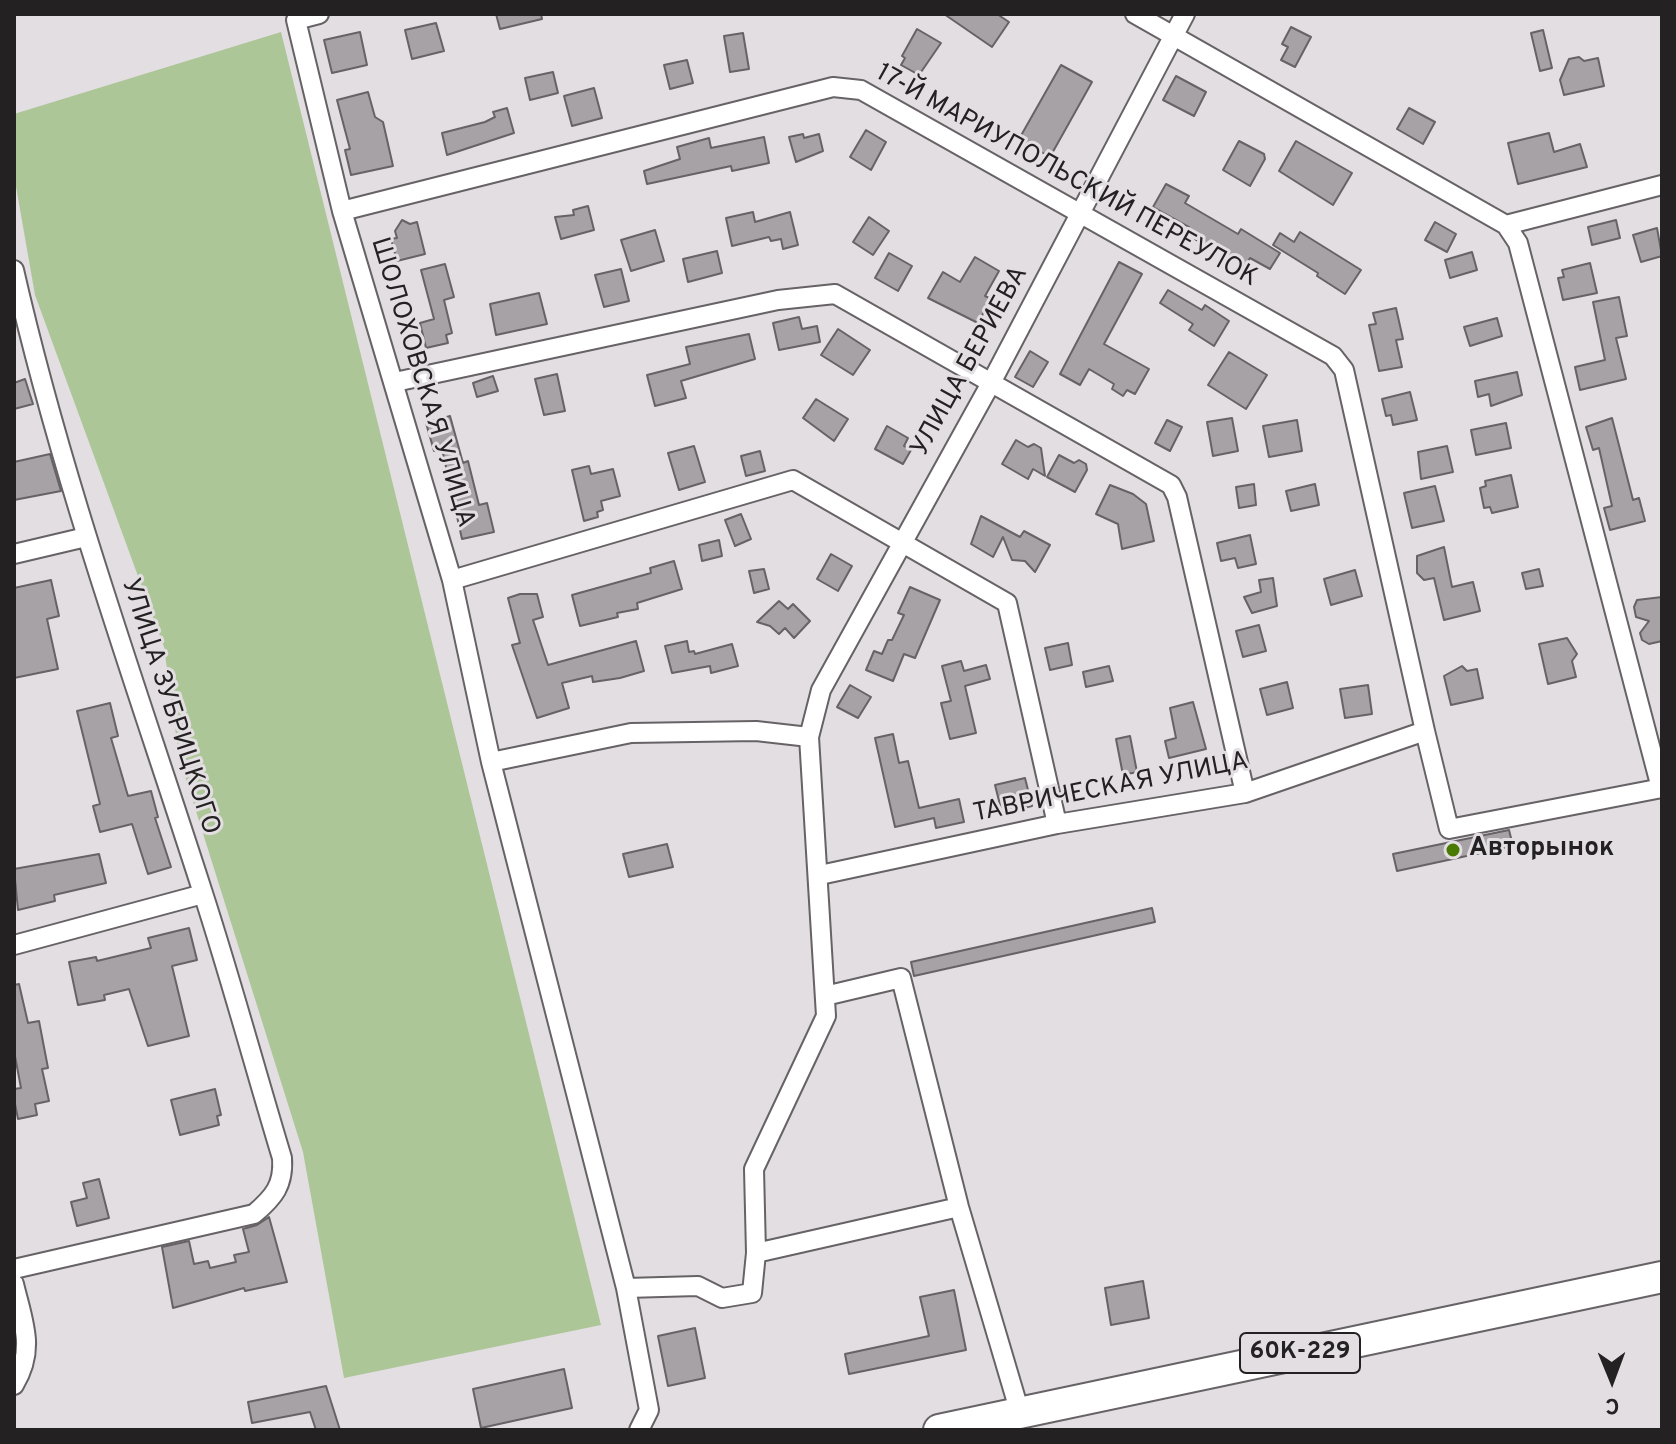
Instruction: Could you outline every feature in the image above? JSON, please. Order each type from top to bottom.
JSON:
[{"type":"main road","name":"60К-229","points":[[939,1430],[1662,1277]]},
{"type":"street","name":"ШОЛОХОВСКАЯ УЛИЦА","points":[[319,14],[296,20],[342,211],[452,580],[491,762],[626,1288],[649,1410],[639,1430]]},
{"type":"street","points":[[1135,14],[1506,225],[1518,243],[1662,788],[1449,829],[1425,731]]},
{"type":"street","name":"УЛИЦА БЕРИЕВА","points":[[626,1288],[698,1286],[722,1298],[752,1293],[756,1253],[754,1169],[826,1016],[820,875],[809,737],[821,690],[1082,214],[1185,14]]},
{"type":"street","name":"17-Й МАРИУПОЛЬСКИЙ ПЕРЕУЛОК","points":[[342,211],[833,87],[861,90],[1333,356],[1344,370],[1425,731]]},
{"type":"street","points":[[1506,225],[1662,185]]},
{"type":"street","name":"УЛИЦА ЗУБРИЦКОГО","points":[[14,270],[23,353],[203,894],[282,1158],[283,1172],[276,1196],[254,1214],[14,1269]]},
{"type":"street","points":[[395,382],[778,300],[835,294],[1171,485],[1177,497],[1245,793]]},
{"type":"street","points":[[452,580],[793,480],[1007,603],[1057,824]]},
{"type":"street","points":[[14,554],[86,537]]},
{"type":"street","points":[[491,762],[631,733],[756,731],[809,737]]},
{"type":"street","name":"ТАВРИЧЕСКАЯ УЛИЦА","points":[[820,875],[1057,824],[1245,793],[1425,731]]},
{"type":"street","points":[[14,945],[203,894]]},
{"type":"street","points":[[825,996],[901,978],[959,1207],[1020,1413]]},
{"type":"street","points":[[756,1253],[959,1207]]},
{"type":"street","points":[[14,1284],[25,1330],[27,1364],[14,1385]]},
{"type":"green space","points":[[281,32],[601,1325],[344,1378],[303,1152],[179,757],[164,647],[35,295],[14,175],[14,114]]},
{"type":"building","points":[[496,14],[541,14],[542,19],[500,29]]},
{"type":"building","points":[[944,14],[997,14],[1009,22],[992,47]]},
{"type":"building","points":[[436,23],[444,51],[412,59],[405,30]]},
{"type":"building","points":[[1291,27],[1311,37],[1295,67],[1281,60],[1288,47],[1282,44]]},
{"type":"building","points":[[917,29],[941,43],[919,75],[901,65],[905,58],[902,56]]},
{"type":"building","points":[[1543,30],[1552,68],[1540,71],[1531,33]]},
{"type":"building","points":[[360,32],[367,65],[332,73],[324,40]]},
{"type":"building","points":[[743,33],[749,69],[730,72],[724,36]]},
{"type":"building","points":[[1579,57],[1584,61],[1598,58],[1604,86],[1564,95],[1560,80],[1569,59]]},
{"type":"building","points":[[687,60],[693,83],[670,89],[664,65]]},
{"type":"building","points":[[1061,65],[1092,82],[1050,157],[1019,139]]},
{"type":"building","points":[[553,72],[558,93],[530,100],[525,78]]},
{"type":"building","points":[[1176,76],[1206,92],[1194,116],[1163,100]]},
{"type":"building","points":[[594,88],[602,118],[572,126],[564,96]]},
{"type":"building","points":[[368,92],[375,117],[383,122],[393,166],[351,175],[345,150],[350,149],[337,100]]},
{"type":"building","points":[[507,108],[514,133],[447,155],[442,133],[485,122],[495,117],[493,112]]},
{"type":"building","points":[[1409,108],[1435,122],[1423,144],[1397,129]]},
{"type":"building","points":[[866,130],[886,142],[871,170],[850,157]]},
{"type":"building","points":[[1549,133],[1554,152],[1580,144],[1587,167],[1518,184],[1508,143]]},
{"type":"building","points":[[803,134],[804,138],[819,134],[823,151],[796,162],[789,137]]},
{"type":"building","points":[[764,137],[769,163],[732,171],[731,166],[647,184],[644,171],[680,159],[677,147],[709,138],[711,148]]},
{"type":"building","points":[[1239,141],[1264,154],[1265,159],[1250,186],[1223,170]]},
{"type":"building","points":[[1296,141],[1352,173],[1333,205],[1279,171]]},
{"type":"building","points":[[1166,184],[1189,196],[1185,203],[1238,234],[1241,229],[1280,253],[1270,269],[1250,258],[1246,265],[1186,234],[1189,227],[1153,207]]},
{"type":"building","points":[[588,206],[594,230],[561,239],[555,217],[574,215],[573,210]]},
{"type":"building","points":[[753,212],[755,222],[790,212],[798,245],[783,249],[781,239],[771,241],[769,237],[732,246],[726,218]]},
{"type":"building","points":[[869,217],[889,231],[873,255],[853,242]]},
{"type":"building","points":[[402,220],[410,224],[417,222],[425,254],[397,261],[391,239],[397,238],[395,231]]},
{"type":"building","points":[[1616,220],[1620,238],[1592,245],[1588,227]]},
{"type":"building","points":[[1435,222],[1456,234],[1447,252],[1425,240]]},
{"type":"building","points":[[1657,228],[1662,256],[1641,262],[1633,235]]},
{"type":"building","points":[[655,230],[664,261],[631,271],[621,240]]},
{"type":"building","points":[[1300,232],[1361,270],[1345,294],[1273,245],[1280,233],[1294,242]]},
{"type":"building","points":[[717,251],[722,273],[688,282],[683,259]]},
{"type":"building","points":[[1472,252],[1477,270],[1450,278],[1445,260]]},
{"type":"building","points":[[889,253],[912,266],[898,291],[875,278]]},
{"type":"building","points":[[975,257],[999,271],[985,296],[991,299],[978,323],[928,298],[943,272],[960,282]]},
{"type":"building","points":[[1119,262],[1142,274],[1104,344],[1149,369],[1135,394],[1127,390],[1123,396],[1112,389],[1114,384],[1089,369],[1080,385],[1060,374]]},
{"type":"building","points":[[1590,263],[1597,293],[1563,300],[1558,278],[1564,277],[1562,270]]},
{"type":"building","points":[[445,264],[454,297],[444,300],[452,333],[446,335],[448,343],[426,348],[420,323],[434,319],[421,270]]},
{"type":"building","points":[[621,269],[629,301],[604,307],[595,275]]},
{"type":"building","points":[[1168,290],[1202,310],[1205,305],[1229,321],[1214,346],[1189,330],[1193,324],[1160,303]]},
{"type":"building","points":[[539,293],[547,324],[496,335],[490,304]]},
{"type":"building","points":[[1619,297],[1627,336],[1616,338],[1626,379],[1580,390],[1575,367],[1605,360],[1593,302]]},
{"type":"building","points":[[1396,308],[1403,339],[1396,340],[1402,367],[1379,371],[1369,325],[1376,324],[1373,313]]},
{"type":"building","points":[[799,317],[802,329],[817,326],[820,342],[779,350],[773,323]]},
{"type":"building","points":[[1497,318],[1502,336],[1470,346],[1464,327]]},
{"type":"building","points":[[838,329],[870,350],[853,375],[821,355]]},
{"type":"building","points":[[749,334],[755,359],[681,381],[686,398],[655,406],[647,375],[690,364],[686,347]]},
{"type":"building","points":[[1030,351],[1048,362],[1033,387],[1015,377]]},
{"type":"building","points":[[1229,352],[1267,375],[1246,409],[1208,385]]},
{"type":"building","points":[[1517,372],[1522,395],[1491,406],[1489,394],[1478,397],[1475,381]]},
{"type":"building","points":[[557,374],[565,411],[544,415],[535,379]]},
{"type":"building","points":[[493,376],[498,391],[477,397],[473,383]]},
{"type":"building","points":[[25,379],[33,404],[14,409],[14,383]]},
{"type":"building","points":[[1410,392],[1417,420],[1393,425],[1391,415],[1386,416],[1382,399]]},
{"type":"building","points":[[816,399],[848,419],[834,441],[803,418]]},
{"type":"building","points":[[450,416],[463,463],[468,461],[479,505],[487,503],[494,532],[462,539],[442,449],[434,451],[426,423]]},
{"type":"building","points":[[1232,418],[1238,451],[1213,456],[1207,422]]},
{"type":"building","points":[[1612,418],[1633,500],[1639,498],[1645,521],[1610,530],[1604,508],[1612,506],[1599,448],[1593,450],[1586,427]]},
{"type":"building","points":[[1167,420],[1182,427],[1170,451],[1155,443]]},
{"type":"building","points":[[1297,420],[1302,451],[1269,457],[1263,426]]},
{"type":"building","points":[[1506,423],[1511,448],[1476,455],[1471,430]]},
{"type":"building","points":[[887,426],[908,438],[904,446],[911,450],[903,464],[875,449]]},
{"type":"building","points":[[1016,440],[1028,447],[1034,444],[1041,448],[1045,476],[1033,469],[1028,479],[1002,464]]},
{"type":"building","points":[[694,446],[705,482],[679,490],[668,453]]},
{"type":"building","points":[[1447,446],[1453,472],[1421,479],[1418,452]]},
{"type":"building","points":[[760,451],[765,471],[746,476],[741,456]]},
{"type":"building","points":[[50,454],[61,491],[14,500],[14,462]]},
{"type":"building","points":[[1059,455],[1074,463],[1079,460],[1086,464],[1087,470],[1075,492],[1047,477]]},
{"type":"building","points":[[589,466],[591,474],[613,469],[620,496],[601,501],[603,510],[597,512],[598,517],[584,521],[572,470]]},
{"type":"building","points":[[1511,475],[1518,507],[1492,513],[1490,507],[1484,508],[1480,488],[1486,486],[1485,481]]},
{"type":"building","points":[[1254,484],[1256,505],[1239,508],[1236,487]]},
{"type":"building","points":[[1315,484],[1319,505],[1291,511],[1286,491]]},
{"type":"building","points":[[1110,485],[1133,494],[1146,504],[1154,541],[1122,549],[1118,524],[1096,514]]},
{"type":"building","points":[[1435,486],[1444,521],[1412,528],[1404,493]]},
{"type":"building","points":[[741,514],[751,539],[735,546],[725,520]]},
{"type":"building","points":[[981,516],[1020,537],[1024,531],[1050,545],[1035,572],[1025,561],[1012,560],[1003,537],[993,557],[971,544]]},
{"type":"building","points":[[1250,535],[1256,564],[1238,568],[1235,558],[1221,561],[1217,543]]},
{"type":"building","points":[[719,540],[722,556],[702,561],[699,545]]},
{"type":"building","points":[[1444,547],[1452,587],[1473,582],[1480,611],[1444,620],[1434,578],[1424,580],[1417,573],[1417,556]]},
{"type":"building","points":[[831,554],[852,566],[838,591],[817,579]]},
{"type":"building","points":[[674,561],[682,589],[637,603],[638,609],[617,613],[618,617],[580,626],[572,595],[651,573],[650,568]]},
{"type":"building","points":[[764,569],[769,589],[754,593],[749,571]]},
{"type":"building","points":[[1539,569],[1543,586],[1526,589],[1522,573]]},
{"type":"building","points":[[1355,570],[1362,596],[1331,605],[1324,579]]},
{"type":"building","points":[[1273,578],[1277,606],[1252,613],[1244,597],[1261,592],[1259,580]]},
{"type":"building","points":[[51,580],[59,616],[47,619],[58,669],[14,678],[14,588]]},
{"type":"building","points":[[910,587],[940,600],[915,658],[904,654],[893,681],[866,670],[874,651],[882,654],[888,640],[892,640],[904,615],[898,613]]},
{"type":"building","points":[[537,594],[543,617],[533,620],[548,665],[636,641],[644,671],[593,682],[592,676],[562,683],[569,708],[537,718],[512,645],[520,643],[508,598]]},
{"type":"building","points":[[1662,597],[1662,641],[1649,644],[1642,640],[1640,633],[1649,621],[1636,617],[1634,607],[1637,600]]},
{"type":"building","points":[[779,601],[788,609],[793,604],[810,621],[794,638],[785,628],[779,634],[770,626],[757,622]]},
{"type":"building","points":[[1259,625],[1266,651],[1243,657],[1236,631]]},
{"type":"building","points":[[1567,638],[1577,654],[1572,661],[1576,677],[1548,684],[1539,644]]},
{"type":"building","points":[[687,641],[689,652],[694,651],[695,654],[732,644],[738,666],[711,673],[710,666],[672,673],[665,646]]},
{"type":"building","points":[[1068,643],[1072,665],[1050,670],[1045,648]]},
{"type":"building","points":[[961,661],[964,671],[986,665],[990,679],[965,686],[976,733],[950,739],[941,703],[951,701],[942,666]]},
{"type":"building","points":[[1109,666],[1113,681],[1086,687],[1083,672]]},
{"type":"building","points":[[1462,666],[1467,671],[1477,669],[1483,698],[1451,705],[1444,676]]},
{"type":"building","points":[[1287,682],[1293,708],[1267,715],[1260,689]]},
{"type":"building","points":[[850,685],[871,697],[858,718],[837,707]]},
{"type":"building","points":[[1368,685],[1372,714],[1345,718],[1340,689]]},
{"type":"building","points":[[1193,702],[1206,749],[1169,758],[1165,741],[1176,738],[1170,708]]},
{"type":"building","points":[[110,703],[118,736],[111,738],[128,796],[151,791],[158,817],[155,818],[171,867],[148,874],[132,824],[100,832],[93,806],[100,804],[77,711]]},
{"type":"building","points":[[893,734],[899,763],[908,761],[919,808],[959,799],[964,822],[936,828],[934,818],[895,827],[875,738]]},
{"type":"building","points":[[1130,736],[1137,772],[1123,775],[1116,739]]},
{"type":"building","points":[[1025,778],[1032,806],[1002,813],[995,785]]},
{"type":"building","name":"Авторынок","points":[[1509,830],[1513,846],[1397,871],[1393,854]]},
{"type":"building","points":[[667,844],[673,867],[629,877],[623,854]]},
{"type":"building","points":[[99,854],[106,883],[54,895],[55,901],[18,910],[14,869]]},
{"type":"building","points":[[1152,908],[1155,922],[914,976],[911,962]]},
{"type":"building","points":[[189,928],[197,960],[172,966],[189,1036],[148,1046],[129,989],[104,995],[105,1000],[78,1005],[69,962],[96,957],[97,961],[151,948],[148,938]]},
{"type":"building","points":[[19,984],[28,1023],[39,1021],[48,1068],[42,1069],[49,1101],[35,1104],[37,1115],[18,1119],[14,1089],[21,1088],[14,1051],[14,985]]},
{"type":"building","points":[[215,1089],[221,1115],[217,1116],[219,1125],[180,1135],[171,1100]]},
{"type":"building","points":[[99,1179],[109,1218],[77,1226],[71,1202],[87,1198],[83,1183]]},
{"type":"building","points":[[269,1217],[287,1282],[245,1291],[244,1288],[173,1308],[162,1247],[189,1241],[194,1264],[208,1261],[210,1268],[236,1262],[234,1255],[249,1252],[243,1229]]},
{"type":"building","points":[[1143,1281],[1149,1318],[1111,1325],[1105,1288]]},
{"type":"building","points":[[954,1290],[966,1350],[849,1374],[845,1354],[929,1336],[920,1297]]},
{"type":"building","points":[[695,1328],[705,1378],[668,1386],[658,1336]]},
{"type":"building","points":[[564,1369],[572,1408],[481,1428],[473,1389]]},
{"type":"building","points":[[326,1386],[340,1430],[316,1430],[310,1412],[252,1423],[248,1402]]},
{"type":"place","name":"Авторынок","points":[[1453,850]]}]
